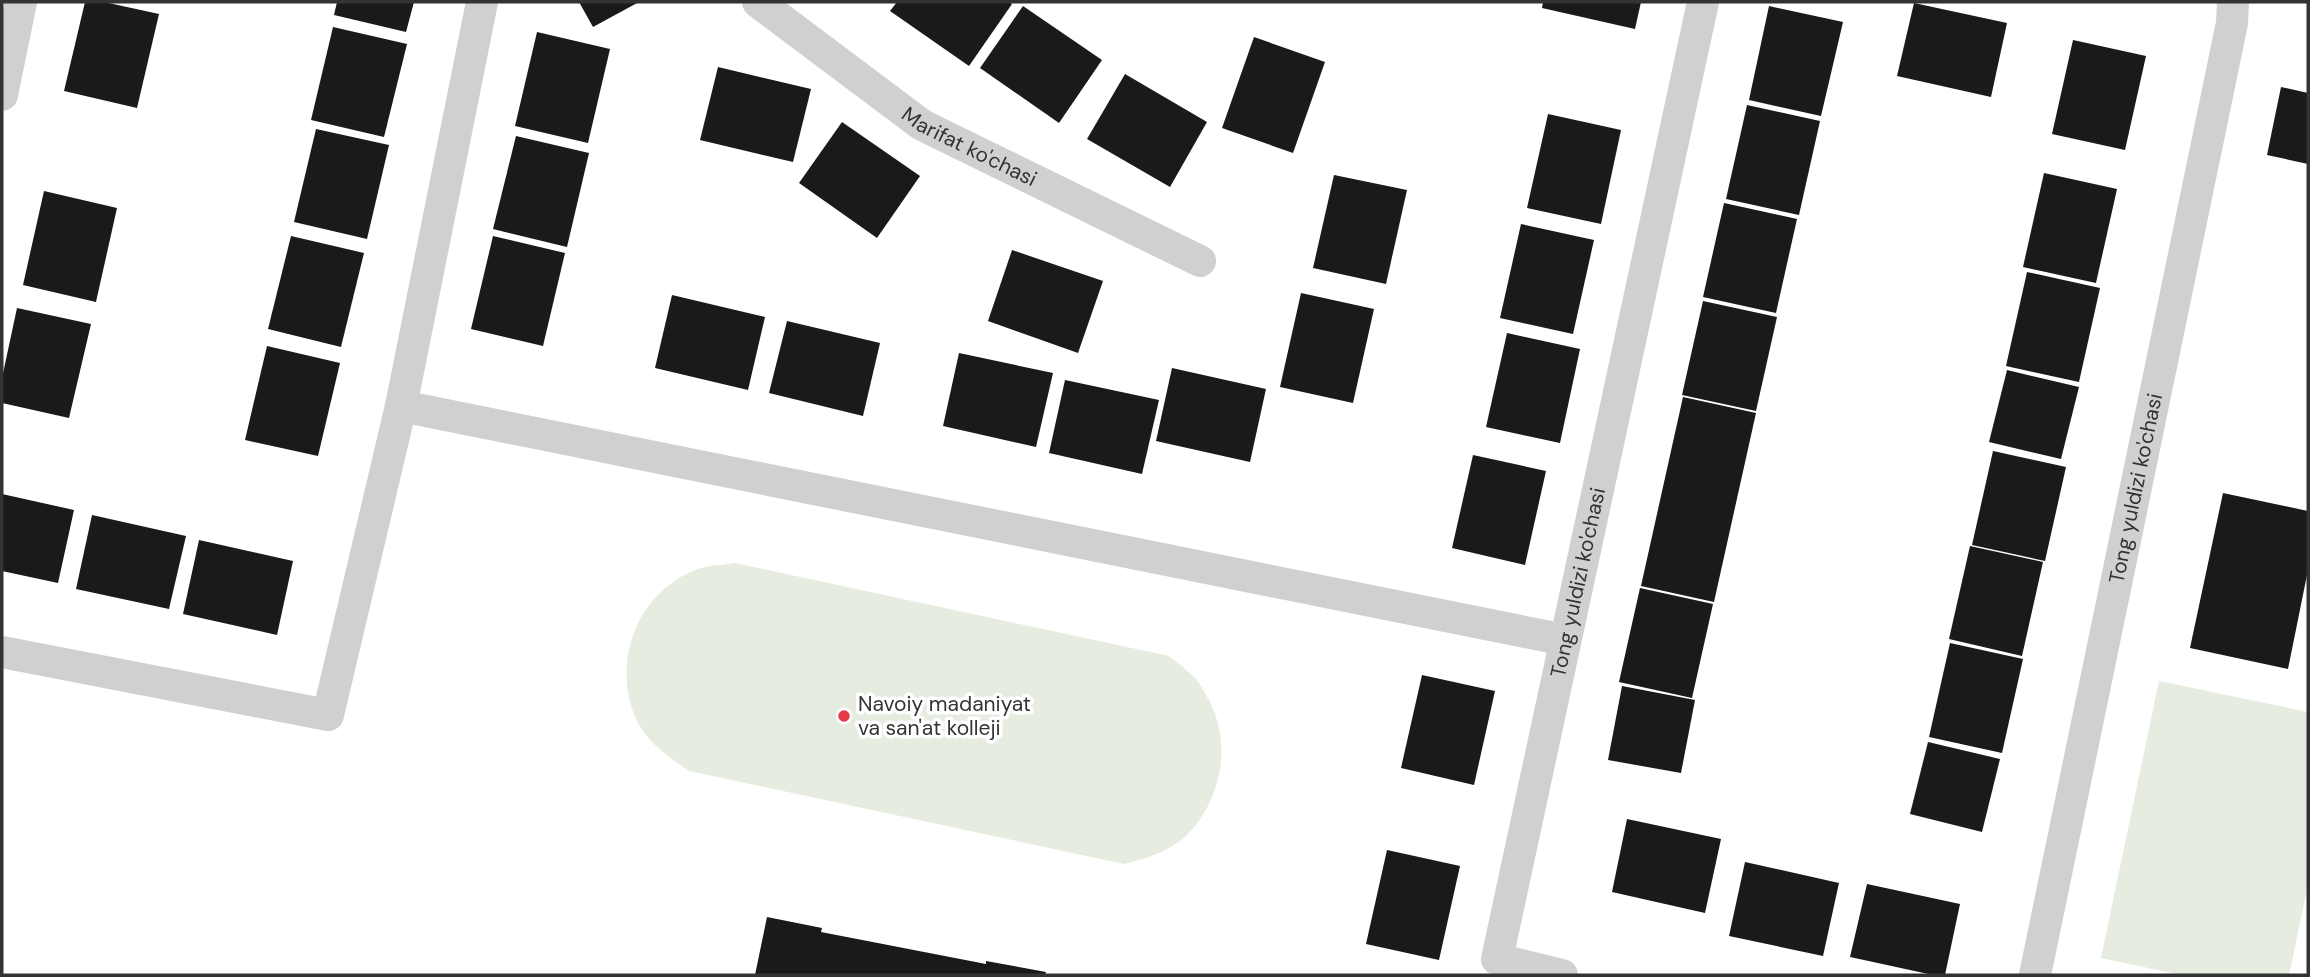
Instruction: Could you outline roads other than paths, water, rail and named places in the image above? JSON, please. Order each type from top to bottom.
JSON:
[{"type":"street","points":[[2,96],[21,2]]},
{"type":"street","points":[[2,652],[328,715],[401,406],[482,2]]},
{"type":"street","name":"Marifat ko'chasi","points":[[758,2],[922,125],[1200,261]]},
{"type":"street","name":"Tong yuldizi ko'chasi","points":[[1562,975],[1497,959],[1703,2]]},
{"type":"street","name":"Tong yuldizi ko'chasi","points":[[2035,975],[2232,23],[2234,2]]},
{"type":"street","points":[[401,406],[1565,640]]},
{"type":"place","name":"Navoiy madaniyat va san'at kolleji","points":[[844,716]]}]
